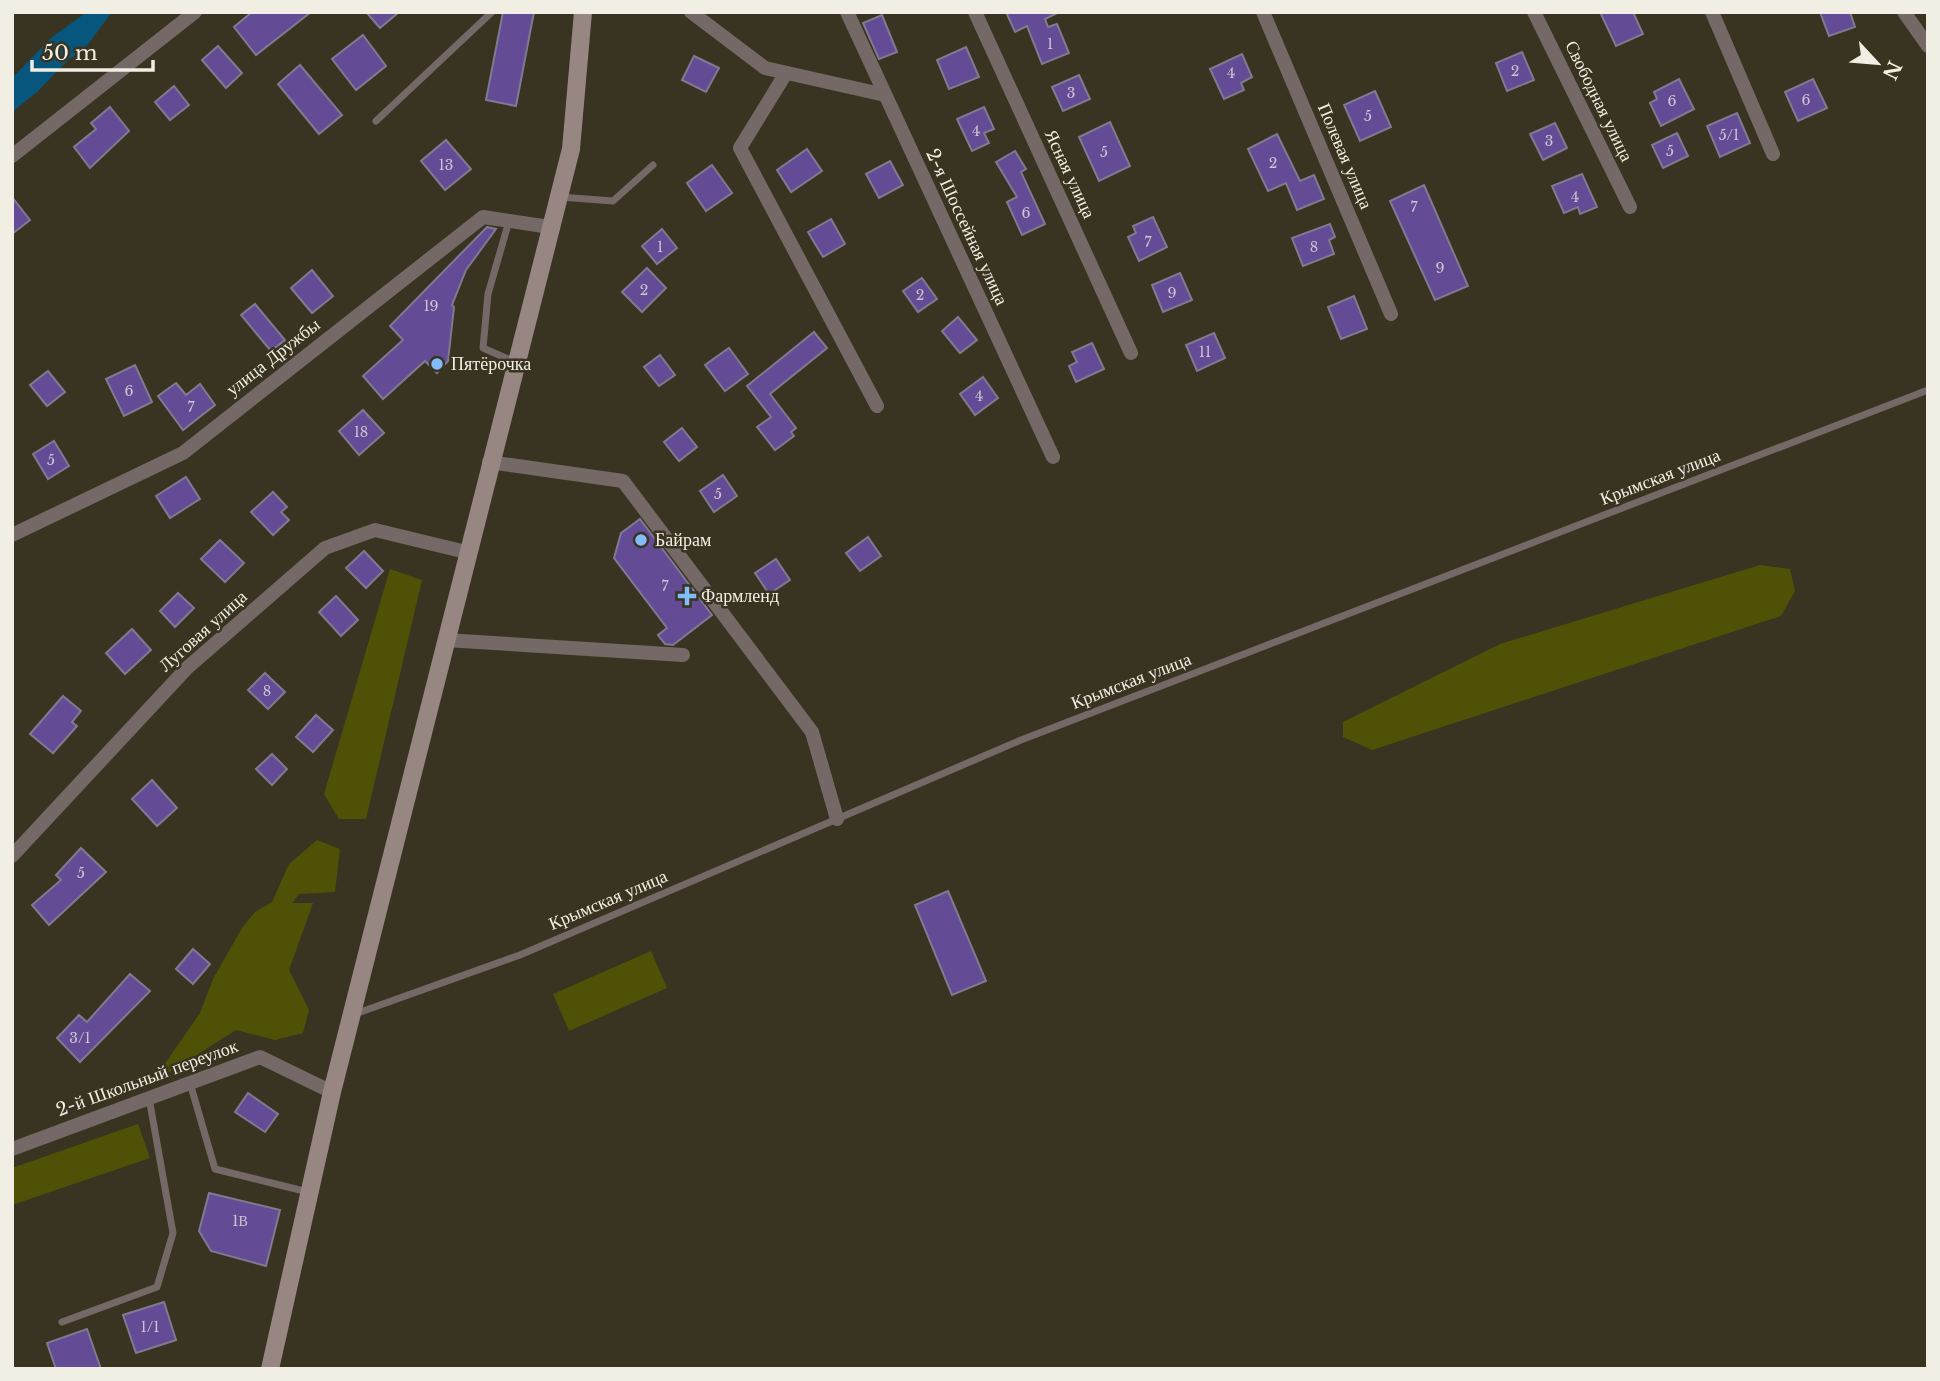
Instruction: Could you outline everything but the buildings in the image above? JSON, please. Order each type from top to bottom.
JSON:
[{"type":"main road","points":[[270,1369],[332,1091],[466,552],[571,149],[583,12]]},
{"type":"street","points":[[12,156],[195,12]]},
{"type":"street","points":[[691,12],[765,68],[885,95]]},
{"type":"street","name":"2-я Шоссейная улица","points":[[847,12],[1053,457]]},
{"type":"street","name":"Ясная улица","points":[[975,12],[1131,353]]},
{"type":"street","name":"Полевая улица","points":[[1263,12],[1391,314]]},
{"type":"street","name":"Свободная улица","points":[[1534,12],[1630,207]]},
{"type":"street","points":[[1712,12],[1773,154]]},
{"type":"street","points":[[1904,12],[1928,46]]},
{"type":"street","points":[[786,73],[740,148],[877,406]]},
{"type":"street","name":"улица Дружбы","points":[[12,535],[183,453],[483,217],[550,227]]},
{"type":"street","points":[[489,462],[623,481],[812,732],[837,819]]},
{"type":"street","name":"Луговая улица","points":[[12,856],[187,668],[325,548],[375,530],[466,552]]},
{"type":"street","points":[[444,640],[683,655]]},
{"type":"street","name":"2-й Школьный переулок","points":[[12,1149],[260,1057],[332,1091]]},
{"type":"lane","points":[[376,121],[492,12]]},
{"type":"lane","points":[[558,197],[613,201],[653,165]]},
{"type":"lane","points":[[509,221],[488,294],[483,348],[516,362]]},
{"type":"lane","name":"Крымская улица","points":[[352,1015],[520,955],[1021,740],[1928,390]]},
{"type":"lane","points":[[190,1083],[215,1169],[310,1192]]},
{"type":"lane","points":[[62,1322],[157,1287],[173,1233],[149,1098]]},
{"type":"shaded area","points":[[1760,565],[1790,569],[1795,591],[1781,616],[1372,750],[1343,737],[1343,722],[1500,644]]},
{"type":"shaded area","points":[[390,569],[422,580],[366,819],[339,819],[324,794]]},
{"type":"shaded area","points":[[317,840],[340,849],[335,892],[299,894],[292,903],[313,903],[289,970],[309,1010],[303,1033],[275,1040],[236,1030],[162,1077],[164,1065],[200,1013],[213,979],[242,928],[255,912],[272,902],[289,864]]},
{"type":"shaded area","points":[[651,951],[667,988],[569,1031],[553,994]]},
{"type":"shaded area","points":[[138,1124],[150,1158],[12,1205],[12,1168]]},
{"type":"water","points":[[87,12],[112,12],[83,51],[69,59],[37,92],[12,112],[12,79],[52,37]]},
{"type":"place","name":"Пятёрочка","points":[[437,364]]},
{"type":"place","name":"Байрам","points":[[641,540]]},
{"type":"place","name":"Фармленд","points":[[687,596]]}]
